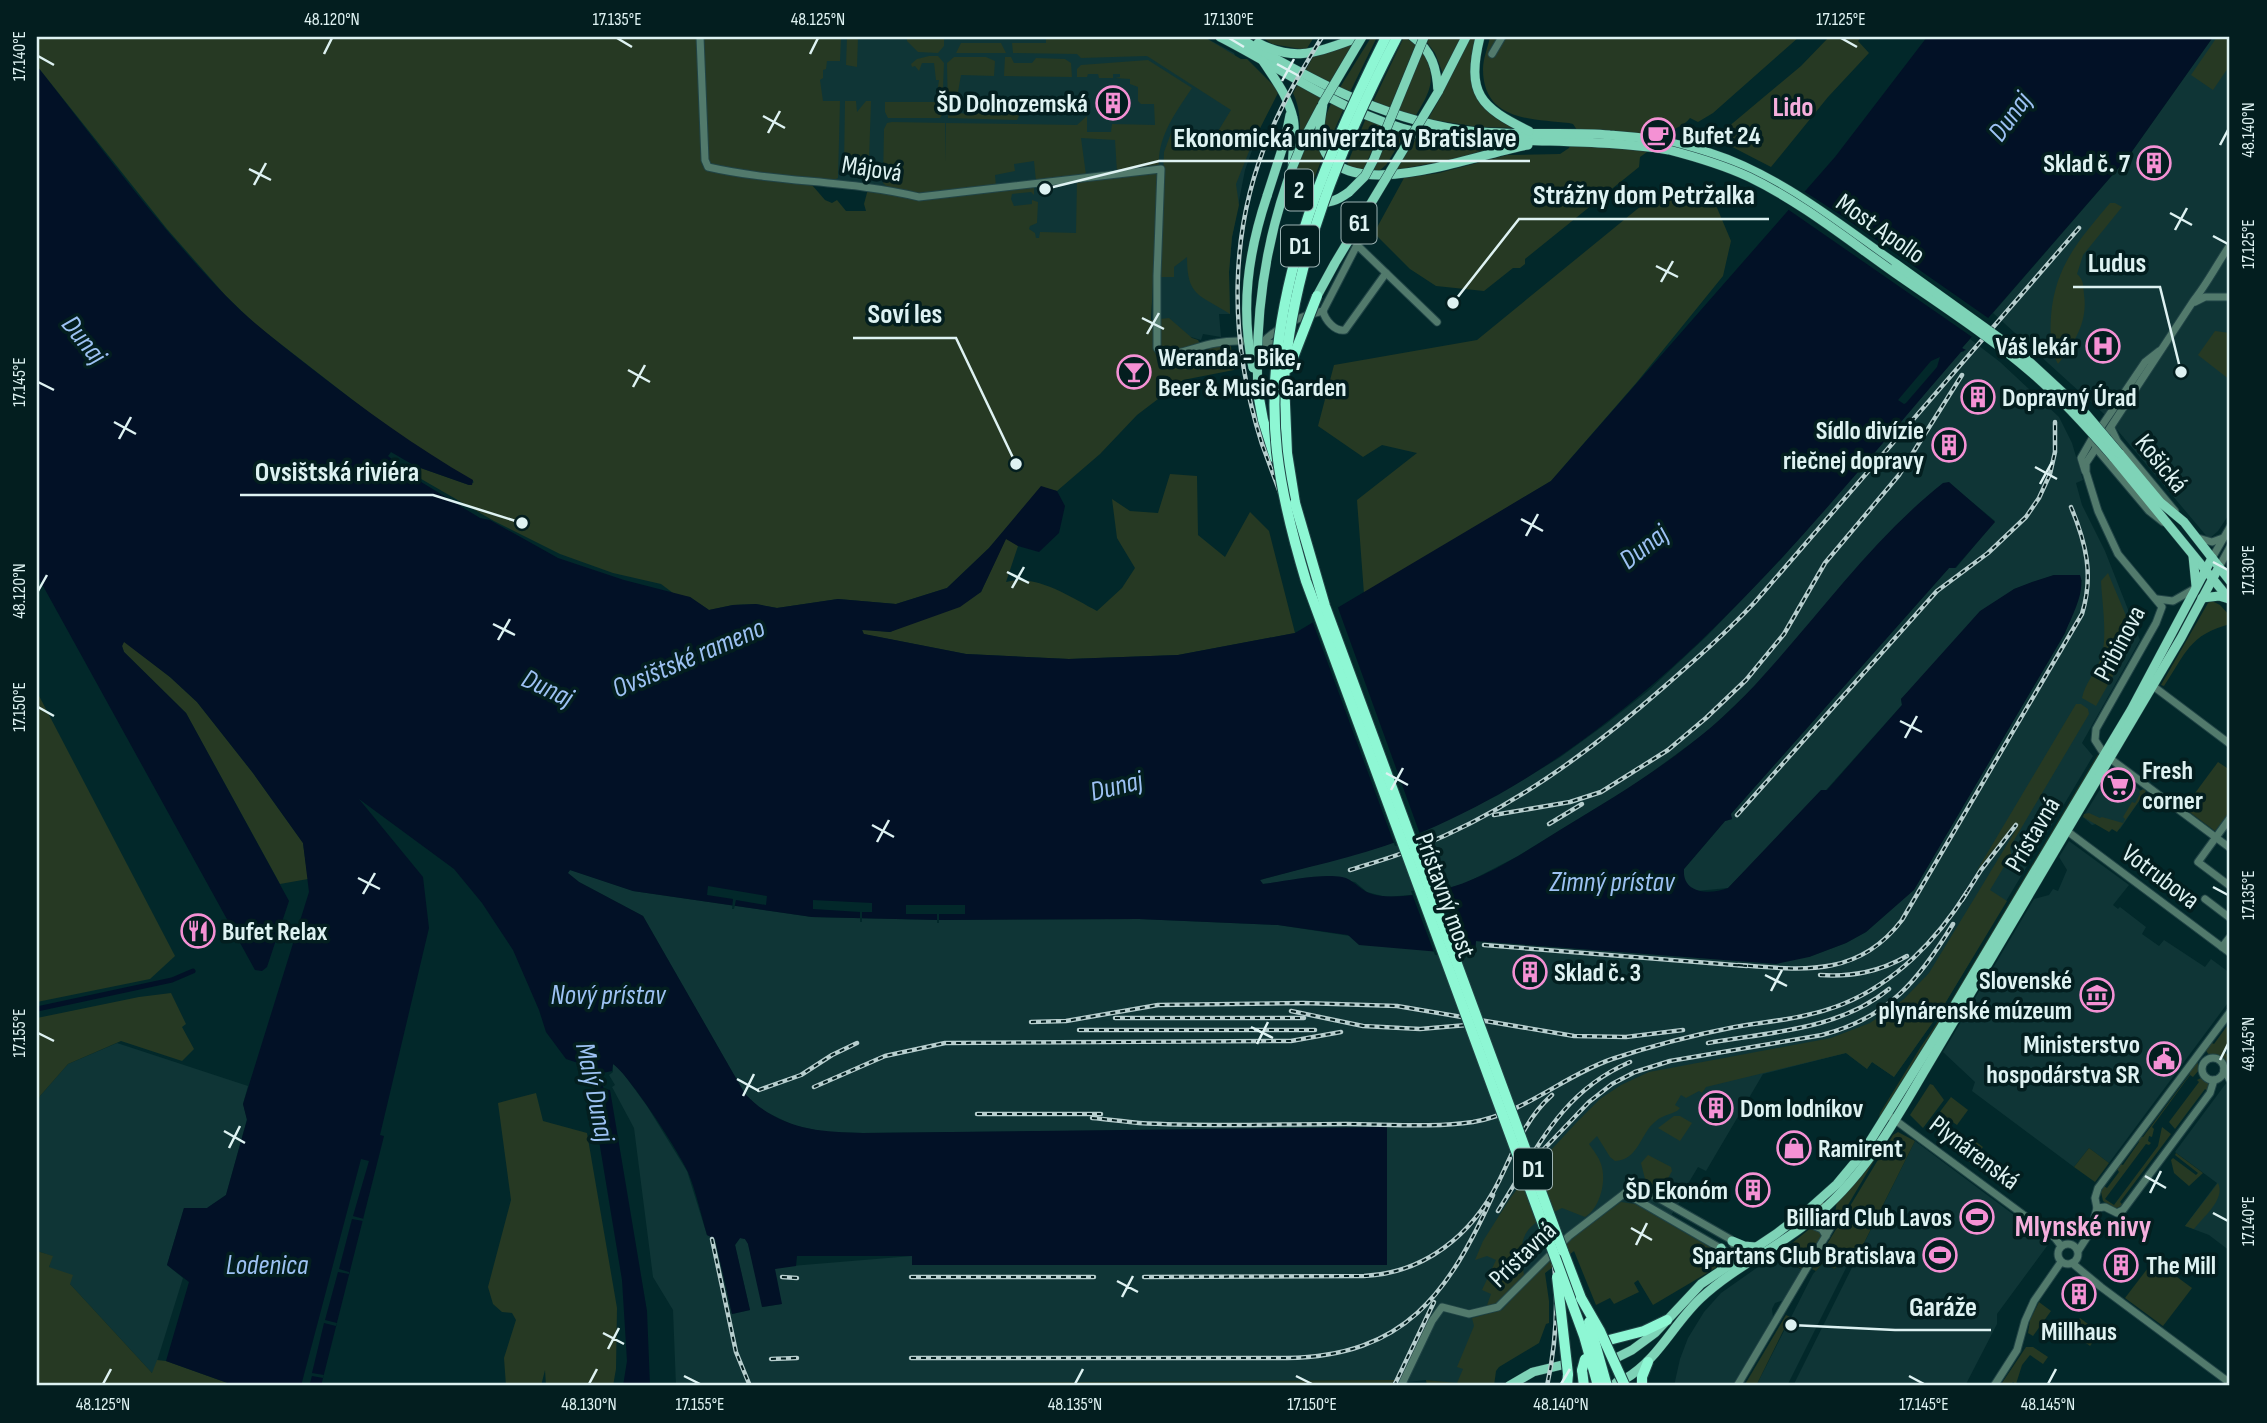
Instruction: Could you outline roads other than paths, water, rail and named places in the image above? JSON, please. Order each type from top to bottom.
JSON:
[{"type":"highway","name":"D1","points":[[1279,469],[1275,427],[1276,367],[1279,334],[1291,276],[1310,213],[1334,150],[1386,37]]},
{"type":"highway","name":"D1","points":[[1284,380],[1293,307],[1309,247],[1348,142],[1397,37]]},
{"type":"highway","points":[[1284,380],[1317,296]]},
{"type":"highway","name":"Prístavný most","points":[[1284,380],[1287,453],[1295,503],[1318,586],[1581,1298]]},
{"type":"highway","points":[[1258,393],[1263,420],[1279,469]]},
{"type":"highway","name":"Prístavný most","points":[[1279,469],[1296,548],[1316,608],[1555,1257]]},
{"type":"highway","name":"D1","points":[[1555,1257],[1584,1336],[1598,1386]]},
{"type":"highway","points":[[1555,1257],[1578,1370],[1568,1386]]},
{"type":"highway","name":"D1","points":[[1581,1298],[1618,1383]]},
{"type":"highway","points":[[1581,1298],[1600,1331],[1618,1383]]},
{"type":"highway","points":[[1609,1340],[1644,1331],[1667,1320]]},
{"type":"highway","points":[[1642,1386],[1643,1373],[1648,1362]]},
{"type":"main road","name":"2","points":[[1220,37],[1262,60],[1283,89],[1295,129],[1292,176],[1297,187],[1308,198],[1321,202],[1335,200],[1349,192],[1365,176],[1424,37]]},
{"type":"main road","points":[[1237,37],[1338,93],[1400,117],[1461,130],[1533,133],[1568,138]]},
{"type":"main road","points":[[1247,37],[1288,53],[1310,54],[1361,37]]},
{"type":"main road","points":[[1325,50],[1335,37]]},
{"type":"main road","points":[[1258,393],[1258,323],[1268,247],[1275,218],[1295,161],[1323,103],[1361,37]]},
{"type":"main road","points":[[1413,37],[1432,57],[1438,92]]},
{"type":"main road","name":"61","points":[[1317,296],[1438,92],[1466,37]]},
{"type":"main road","points":[[1479,37],[1475,71],[1482,97],[1492,111],[1533,133]]},
{"type":"main road","points":[[1262,60],[1333,100],[1398,127],[1460,139],[1552,142]]},
{"type":"main road","points":[[1323,103],[1320,136],[1326,152],[1338,165],[1352,173],[1379,175],[1429,169],[1509,148],[1568,138]]},
{"type":"main road","points":[[1258,393],[1248,344],[1246,292],[1253,240],[1288,130],[1290,106]]},
{"type":"main road","name":"Most Apollo","points":[[1568,138],[1669,150],[1731,169],[1775,191],[2010,355],[2116,455]]},
{"type":"main road","name":"Košická","points":[[2116,455],[2160,502],[2184,522],[2230,581]]},
{"type":"main road","name":"Košická","points":[[2116,455],[2230,599]]},
{"type":"main road","points":[[2193,555],[2196,587]]},
{"type":"main road","name":"Prístavná","points":[[1616,1358],[1643,1343],[1695,1289],[1721,1270],[1741,1263],[1808,1223],[1891,1117],[2067,831],[2212,558]]},
{"type":"main road","name":"Prístavná","points":[[1891,1117],[2107,756],[2152,686],[2219,567]]},
{"type":"main road","points":[[2202,598],[2214,596],[2230,599]]},
{"type":"main road","name":"Prístavná","points":[[1618,1383],[1648,1362],[1697,1302],[1757,1247],[1821,1205]]},
{"type":"main road","points":[[1732,1241],[1757,1247]]},
{"type":"main road","points":[[1721,1248],[1726,1259],[1721,1270]]},
{"type":"main road","points":[[1509,1386],[1537,1370],[1578,1370]]},
{"type":"street","name":"Májová","points":[[700,37],[705,160],[708,167],[736,173],[881,188],[919,197],[1161,169],[1157,348],[1162,355],[1176,355],[1216,343],[1239,340],[1262,343]]},
{"type":"street","points":[[1492,54],[1502,37]]},
{"type":"street","points":[[1386,273],[1348,329],[1336,330],[1324,317],[1323,311],[1357,245],[1437,322]]},
{"type":"street","points":[[2212,297],[2205,289],[2205,282],[2230,245]]},
{"type":"street","points":[[2189,307],[2205,289]]},
{"type":"street","points":[[2189,307],[2203,298],[2230,297]]},
{"type":"street","name":"Košická","points":[[2184,522],[2106,429],[2189,307]]},
{"type":"street","points":[[1262,343],[1277,328],[1301,316],[1323,311]]},
{"type":"street","points":[[1262,343],[1277,344]]},
{"type":"street","name":"Pribinova","points":[[2097,447],[2093,437],[2082,453],[2081,461],[2098,511],[2118,554],[2141,585],[2162,607],[2161,614],[2096,729],[2095,740],[2107,756]]},
{"type":"street","points":[[2086,472],[2086,463],[2097,447]]},
{"type":"street","name":"Košická","points":[[2097,447],[2149,511],[2174,531]]},
{"type":"street","points":[[2212,558],[2230,527]]},
{"type":"street","points":[[2195,536],[2212,542],[2223,538]]},
{"type":"street","points":[[2230,548],[2230,557]]},
{"type":"street","points":[[2219,567],[2230,548]]},
{"type":"street","points":[[2157,599],[2174,601],[2196,587]]},
{"type":"street","points":[[2152,686],[2230,744]]},
{"type":"street","points":[[2107,756],[2230,848]]},
{"type":"street","points":[[2230,818],[2198,862],[2230,886]]},
{"type":"street","name":"Votrubova","points":[[2067,831],[2230,953]]},
{"type":"street","points":[[2205,900],[2230,918]]},
{"type":"street","points":[[2222,947],[2230,937]]},
{"type":"street","points":[[2072,1263],[2089,1235],[2097,1208],[2095,1198],[2098,1188],[2230,1012]]},
{"type":"street","points":[[2199,1053],[2207,1061]]},
{"type":"street","points":[[2218,1059],[2224,1074],[2208,1079],[2203,1075],[2202,1069],[2207,1061],[2218,1059]]},
{"type":"street","points":[[2097,1208],[2105,1207],[2117,1213],[2123,1210],[2224,1074]]},
{"type":"street","name":"Plynárenská","points":[[1891,1117],[2055,1238],[2061,1246]]},
{"type":"street","points":[[1625,1193],[1644,1190],[1732,1241],[1741,1263]]},
{"type":"street","points":[[1625,1193],[1721,1248],[1741,1263]]},
{"type":"street","name":"Prístavná","points":[[1401,1386],[1432,1321],[1442,1307],[1469,1314],[1498,1307],[1567,1238],[1625,1193]]},
{"type":"street","points":[[1737,1386],[1831,1227],[1830,1215],[1821,1205]]},
{"type":"street","points":[[1808,1223],[1822,1229],[1826,1236]]},
{"type":"street","points":[[2061,1262],[2057,1255],[2061,1246],[2072,1244],[2078,1251]]},
{"type":"street","points":[[2061,1262],[2072,1263],[2230,1384]]},
{"type":"street","points":[[1994,1386],[2017,1350],[2032,1304],[2061,1262]]},
{"type":"water","points":[[1927,37],[2213,37],[2128,157],[1962,348],[1966,350],[1961,352],[1781,558],[1718,624],[1652,685],[1581,742],[1504,791],[1422,832],[1363,853],[1260,880],[1263,884],[1313,877],[1342,877],[1369,893],[1402,896],[1459,885],[1511,860],[1638,782],[1711,727],[1755,685],[1892,529],[1943,483],[1949,482],[1995,522],[1955,568],[1949,568],[1731,814],[1732,819],[1725,821],[1684,869],[1685,877],[1692,888],[1713,892],[1728,888],[1821,790],[1827,790],[1902,705],[1901,699],[1980,611],[2014,589],[2032,582],[2054,575],[2080,575],[2081,589],[2065,633],[1914,890],[1866,932],[1809,957],[1776,964],[1476,941],[1475,955],[1359,945],[1348,935],[1278,925],[1139,919],[938,920],[812,917],[633,891],[570,870],[568,873],[579,882],[643,916],[745,1094],[771,1115],[800,1126],[863,1133],[1387,1127],[1387,1265],[912,1265],[912,1256],[797,1256],[796,1266],[775,1269],[782,1304],[762,1307],[748,1244],[745,1239],[740,1238],[735,1245],[750,1310],[732,1314],[715,1239],[707,1235],[688,1172],[642,1098],[613,1064],[612,1071],[588,1076],[581,1064],[566,1059],[546,1032],[513,950],[482,903],[454,869],[359,799],[423,877],[429,928],[380,1135],[384,1136],[321,1386],[236,1386],[166,1361],[189,1282],[167,1265],[184,1208],[207,1208],[226,1195],[247,1120],[243,1104],[309,892],[303,843],[253,773],[197,702],[170,677],[124,642],[124,652],[186,713],[289,901],[267,967],[262,971],[255,970],[37,575],[37,66],[152,212],[226,296],[267,334],[351,398],[410,441],[473,480],[472,485],[469,485],[415,466],[391,452],[388,456],[413,477],[480,518],[490,520],[558,558],[624,580],[690,597],[709,610],[756,604],[777,608],[838,599],[896,604],[947,588],[989,548],[1041,486],[1057,491],[1065,506],[1059,533],[1039,552],[1018,546],[1006,539],[981,592],[960,607],[890,632],[862,630],[864,634],[966,654],[1069,659],[1178,655],[1295,633],[1551,481],[1835,157]]},
{"type":"water","name":"Malý Dunaj","points":[[602,1084],[604,1089],[610,1090],[647,1311],[650,1386],[623,1386],[627,1361],[622,1280],[591,1092],[595,1091],[594,1085]]},
{"type":"waterway","points":[[37,1009],[172,980],[193,971]]},
{"type":"railway","points":[[1322,37],[1271,131],[1246,208],[1238,286],[1243,365],[1262,444],[1542,1202],[1552,1248],[1556,1294],[1554,1340],[1547,1386]]},
{"type":"railway","points":[[1350,870],[1408,851],[1450,833],[1516,798],[1608,734],[1688,666],[1755,602],[2079,228]]},
{"type":"railway","points":[[1494,815],[1570,802],[1601,792],[1668,750],[1706,718],[1746,680],[1784,634],[1825,563],[1899,475],[1962,375]]},
{"type":"railway","points":[[1737,815],[1937,591],[1988,553],[2026,517],[2050,474],[2055,452],[2055,422]]},
{"type":"railway","points":[[1738,965],[1806,968],[1848,961],[1885,939],[1902,920],[2082,614],[2086,600],[2087,559],[2071,507]]},
{"type":"railway","points":[[1549,824],[1582,804]]},
{"type":"railway","points":[[1962,900],[1981,870],[2016,825]]},
{"type":"railway","points":[[1092,1118],[1191,1125],[1426,1125],[1473,1122],[1510,1111],[1612,1059],[1657,1045],[1735,1027],[1817,1013],[1843,1004],[1880,984],[1913,958],[1942,927],[1967,892]]},
{"type":"railway","points":[[1543,1150],[1589,1102],[1612,1084],[1635,1072],[1670,1061],[1822,1035],[1866,1018],[1900,994],[1914,979],[1953,924]]},
{"type":"railway","points":[[1484,945],[1747,966]]},
{"type":"railway","points":[[1820,975],[1865,972],[1907,956]]},
{"type":"railway","points":[[1708,1043],[1779,1032],[1826,1021],[1869,1003],[1889,989]]},
{"type":"railway","points":[[1031,1022],[1066,1021],[1158,1005],[1303,1003],[1397,1006],[1574,1036],[1626,1037],[1683,1030]]},
{"type":"railway","points":[[1291,1011],[1363,1026],[1420,1029],[1467,1025]]},
{"type":"railway","points":[[1115,1018],[1304,1018]]},
{"type":"railway","points":[[1079,1030],[1315,1030]]},
{"type":"railway","points":[[814,1087],[885,1056],[945,1043],[1291,1041],[1341,1032]]},
{"type":"railway","points":[[759,1090],[801,1075],[857,1043]]},
{"type":"railway","points":[[1498,1211],[1538,1145],[1567,1107],[1585,1090],[1630,1062]]},
{"type":"railway","points":[[1144,1277],[1364,1276],[1386,1273],[1426,1259],[1461,1234],[1475,1218],[1499,1181],[1528,1124],[1552,1095]]},
{"type":"railway","points":[[977,1114],[1101,1114]]},
{"type":"railway","points":[[911,1358],[1287,1358],[1328,1354],[1363,1346],[1392,1332],[1417,1313],[1439,1290],[1458,1262],[1493,1195]]},
{"type":"railway","points":[[712,1239],[736,1352],[750,1386]]},
{"type":"railway","points":[[782,1277],[797,1278]]},
{"type":"railway","points":[[911,1277],[1094,1277]]},
{"type":"railway","points":[[1394,1386],[1434,1302]]},
{"type":"railway","points":[[771,1359],[797,1358]]},
{"type":"place","name":"ŠD Dolnozemská","points":[[1113,103]]},
{"type":"place","name":"Bufet 24","points":[[1658,135]]},
{"type":"place","name":"Sklad č. 7","points":[[2154,163]]},
{"type":"place","name":"Ekonomická univerzita v Bratislave","points":[[1045,189]]},
{"type":"place","name":"Strážny dom Petržalka","points":[[1453,303]]},
{"type":"place","name":"Váš lekár","points":[[2103,346]]},
{"type":"place","name":"Weranda - Bike, Beer & Music Garden","points":[[1134,372]]},
{"type":"place","name":"Ludus","points":[[2181,372]]},
{"type":"place","name":"Dopravný Úrad","points":[[1978,397]]},
{"type":"place","name":"Sídlo divízie riečnej dopravy","points":[[1949,445]]},
{"type":"place","name":"Soví les","points":[[1016,464]]},
{"type":"place","name":"Ovsištská riviéra","points":[[522,523]]},
{"type":"place","name":"Fresh corner","points":[[2118,785]]},
{"type":"place","name":"Bufet Relax","points":[[198,931]]},
{"type":"place","name":"Sklad č. 3","points":[[1530,972]]},
{"type":"place","name":"Slovenské plynárenské múzeum","points":[[2097,995]]},
{"type":"place","name":"Ministerstvo hospodárstva SR","points":[[2164,1059]]},
{"type":"place","name":"Dom lodníkov","points":[[1716,1108]]},
{"type":"place","name":"Ramirent","points":[[1794,1148]]},
{"type":"place","name":"ŠD Ekonóm","points":[[1753,1190]]},
{"type":"place","name":"Billiard Club Lavos","points":[[1977,1217]]},
{"type":"place","name":"Spartans Club Bratislava","points":[[1940,1255]]},
{"type":"place","name":"The Mill","points":[[2121,1265]]},
{"type":"place","name":"Millhaus","points":[[2079,1294]]},
{"type":"place","name":"Garáže","points":[[1791,1325]]},
{"type":"district","name":"Lido","points":[[1793,106]]},
{"type":"district","name":"Mlynské nivy","points":[[2083,1226]]},
{"type":"water label","name":"Dunaj","points":[[2009,116]]},
{"type":"water label","name":"Dunaj","points":[[85,339]]},
{"type":"water label","name":"Dunaj","points":[[1643,546]]},
{"type":"water label","name":"Ovsištské rameno","points":[[688,657]]},
{"type":"water label","name":"Dunaj","points":[[548,687]]},
{"type":"water label","name":"Dunaj","points":[[1116,785]]},
{"type":"water label","name":"Zimný prístav","points":[[1612,881]]},
{"type":"water label","name":"Nový prístav","points":[[608,994]]},
{"type":"water label","name":"Lodenica","points":[[267,1264]]}]
